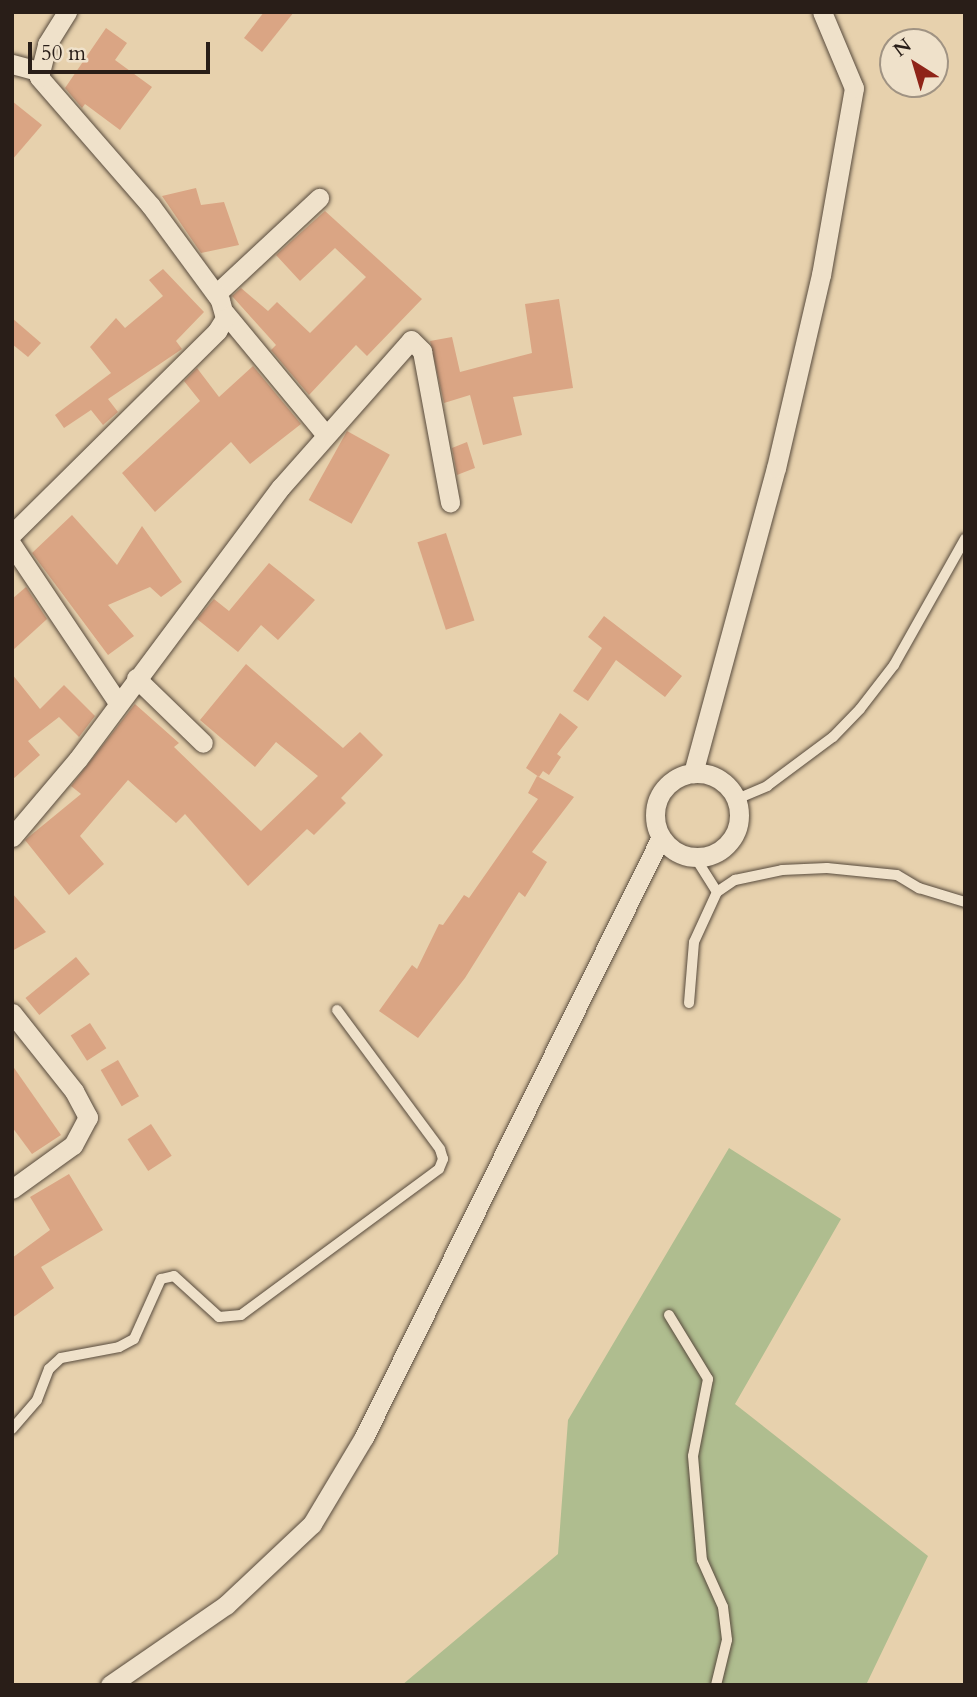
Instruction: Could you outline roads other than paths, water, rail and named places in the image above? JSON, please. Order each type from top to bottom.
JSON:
[{"type":"street","points":[[67,12],[47,44],[39,71],[52,94],[151,206],[216,294],[225,313],[326,435]]},
{"type":"street","points":[[693,773],[776,468],[821,275],[854,88],[822,12]]},
{"type":"street","points":[[12,64],[39,71]]},
{"type":"street","points":[[216,294],[319,198]]},
{"type":"street","points":[[12,534],[217,331],[225,313]]},
{"type":"street","points":[[12,837],[48,797],[252,524],[401,347],[414,340],[422,351],[450,502]]},
{"type":"street","points":[[12,545],[118,703]]},
{"type":"street","points":[[136,678],[203,743]]},
{"type":"street","points":[[693,773],[722,781],[737,799],[738,822],[733,837],[716,852],[695,857],[678,852],[661,837],[656,823],[658,800],[672,782],[693,773]]},
{"type":"street","points":[[110,1685],[226,1605],[312,1524],[364,1437],[661,837]]},
{"type":"street","points":[[12,1013],[74,1091],[88,1117],[73,1145],[12,1189]]},
{"type":"lane","points":[[737,799],[767,786],[833,737],[860,709],[894,664],[965,539]]},
{"type":"lane","points":[[695,857],[717,892]]},
{"type":"lane","points":[[689,1003],[694,943],[717,892],[736,880],[782,870],[827,869],[897,875],[919,887],[965,902]]},
{"type":"lane","points":[[12,1429],[37,1400],[49,1369],[61,1358],[119,1347],[134,1339],[161,1279],[174,1276],[219,1317],[241,1315],[439,1169],[443,1159],[440,1149],[337,1010]]},
{"type":"lane","points":[[669,1315],[708,1379],[693,1457],[702,1560],[723,1607],[727,1640],[716,1685]]}]
